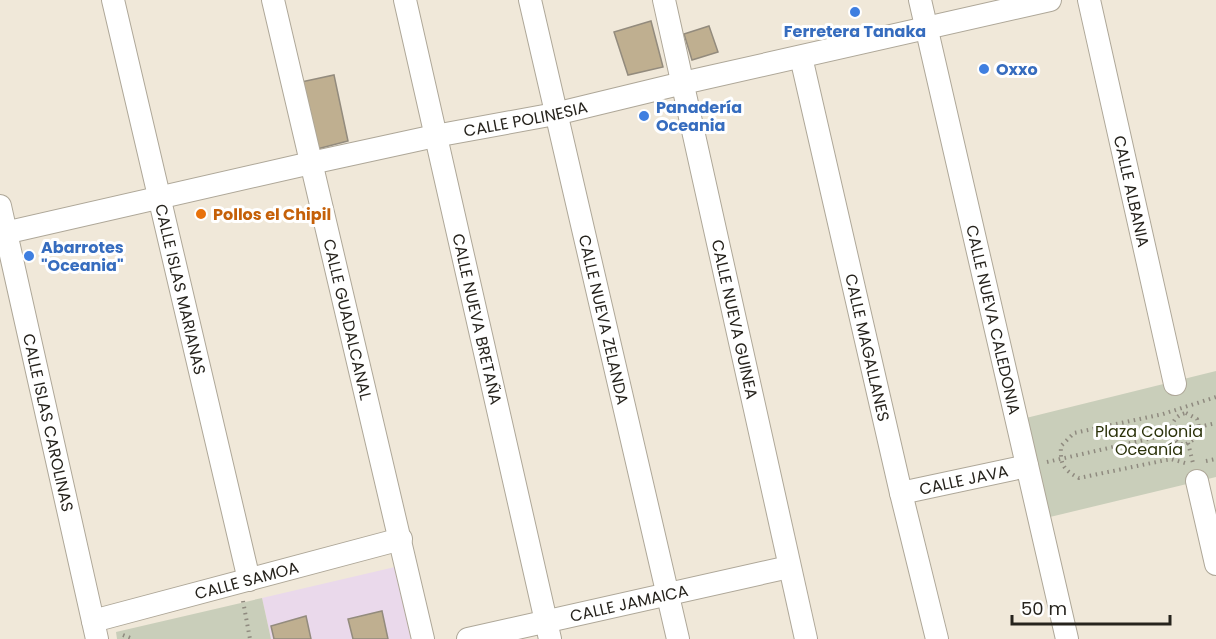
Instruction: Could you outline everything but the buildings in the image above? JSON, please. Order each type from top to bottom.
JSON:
[{"type":"street","name":"CALLE ISLAS MARIANAS","points":[[113,0],[249,580]]},
{"type":"street","name":"CALLE GUADALCANAL","points":[[273,0],[423,639]]},
{"type":"street","name":"CALLE NUEVA BRETAÑA","points":[[405,0],[548,630]]},
{"type":"street","name":"CALLE NUEVA ZELANDA","points":[[530,0],[678,639]]},
{"type":"street","name":"CALLE NUEVA GUINEA","points":[[664,0],[806,639]]},
{"type":"street","name":"CALLE NUEVA CALEDONIA","points":[[920,0],[1032,465],[1067,639]]},
{"type":"street","name":"CALLE POLINESIA","points":[[3,233],[435,136],[555,114],[1050,0]]},
{"type":"street","name":"CALLE ALBANIA","points":[[1089,0],[1175,384]]},
{"type":"street","name":"CALLE MAGALLANES","points":[[801,57],[936,639]]},
{"type":"street","name":"CALLE ISLAS CAROLINAS","points":[[0,206],[3,233],[95,630]]},
{"type":"street","name":"CALLE JAVA","points":[[901,493],[1032,465]]},
{"type":"street","points":[[1201,472],[1216,564]]},
{"type":"street","name":"CALLE SAMOA","points":[[95,630],[249,580],[400,539]]},
{"type":"street","name":"CALLE JAMAICA","points":[[468,639],[548,630],[668,595],[789,567]]},
{"type":"path","points":[[1188,443],[1194,464],[1191,465],[1171,459],[1079,478],[1067,472],[1060,459],[1061,447],[1074,433],[1180,411],[1216,397]]},
{"type":"path","points":[[1170,434],[1185,445],[1196,438],[1199,427],[1197,419],[1180,411]]},
{"type":"path","points":[[1170,434],[1174,419],[1180,411]]},
{"type":"path","points":[[1199,427],[1216,423]]},
{"type":"path","points":[[1032,465],[1170,434]]},
{"type":"path","points":[[1201,472],[1216,459]]},
{"type":"path","points":[[249,580],[243,602],[250,639]]},
{"type":"shaded area","points":[[395,567],[411,639],[271,639],[262,598]]},
{"type":"green space","name":"Plaza Colonia Oceanía","points":[[1216,371],[1216,477],[1050,517],[1026,418]]},
{"type":"green space","points":[[262,598],[271,639],[117,639],[116,632]]},
{"type":"place","name":"Ferretera Tanaka","points":[[855,12]]},
{"type":"place","name":"Oxxo","points":[[984,69]]},
{"type":"place","name":"Panadería Oceania","points":[[644,116]]},
{"type":"place","name":"Pollos el Chipil","points":[[201,214]]},
{"type":"place","name":"Abarrotes \"Oceania\"","points":[[29,256]]}]
